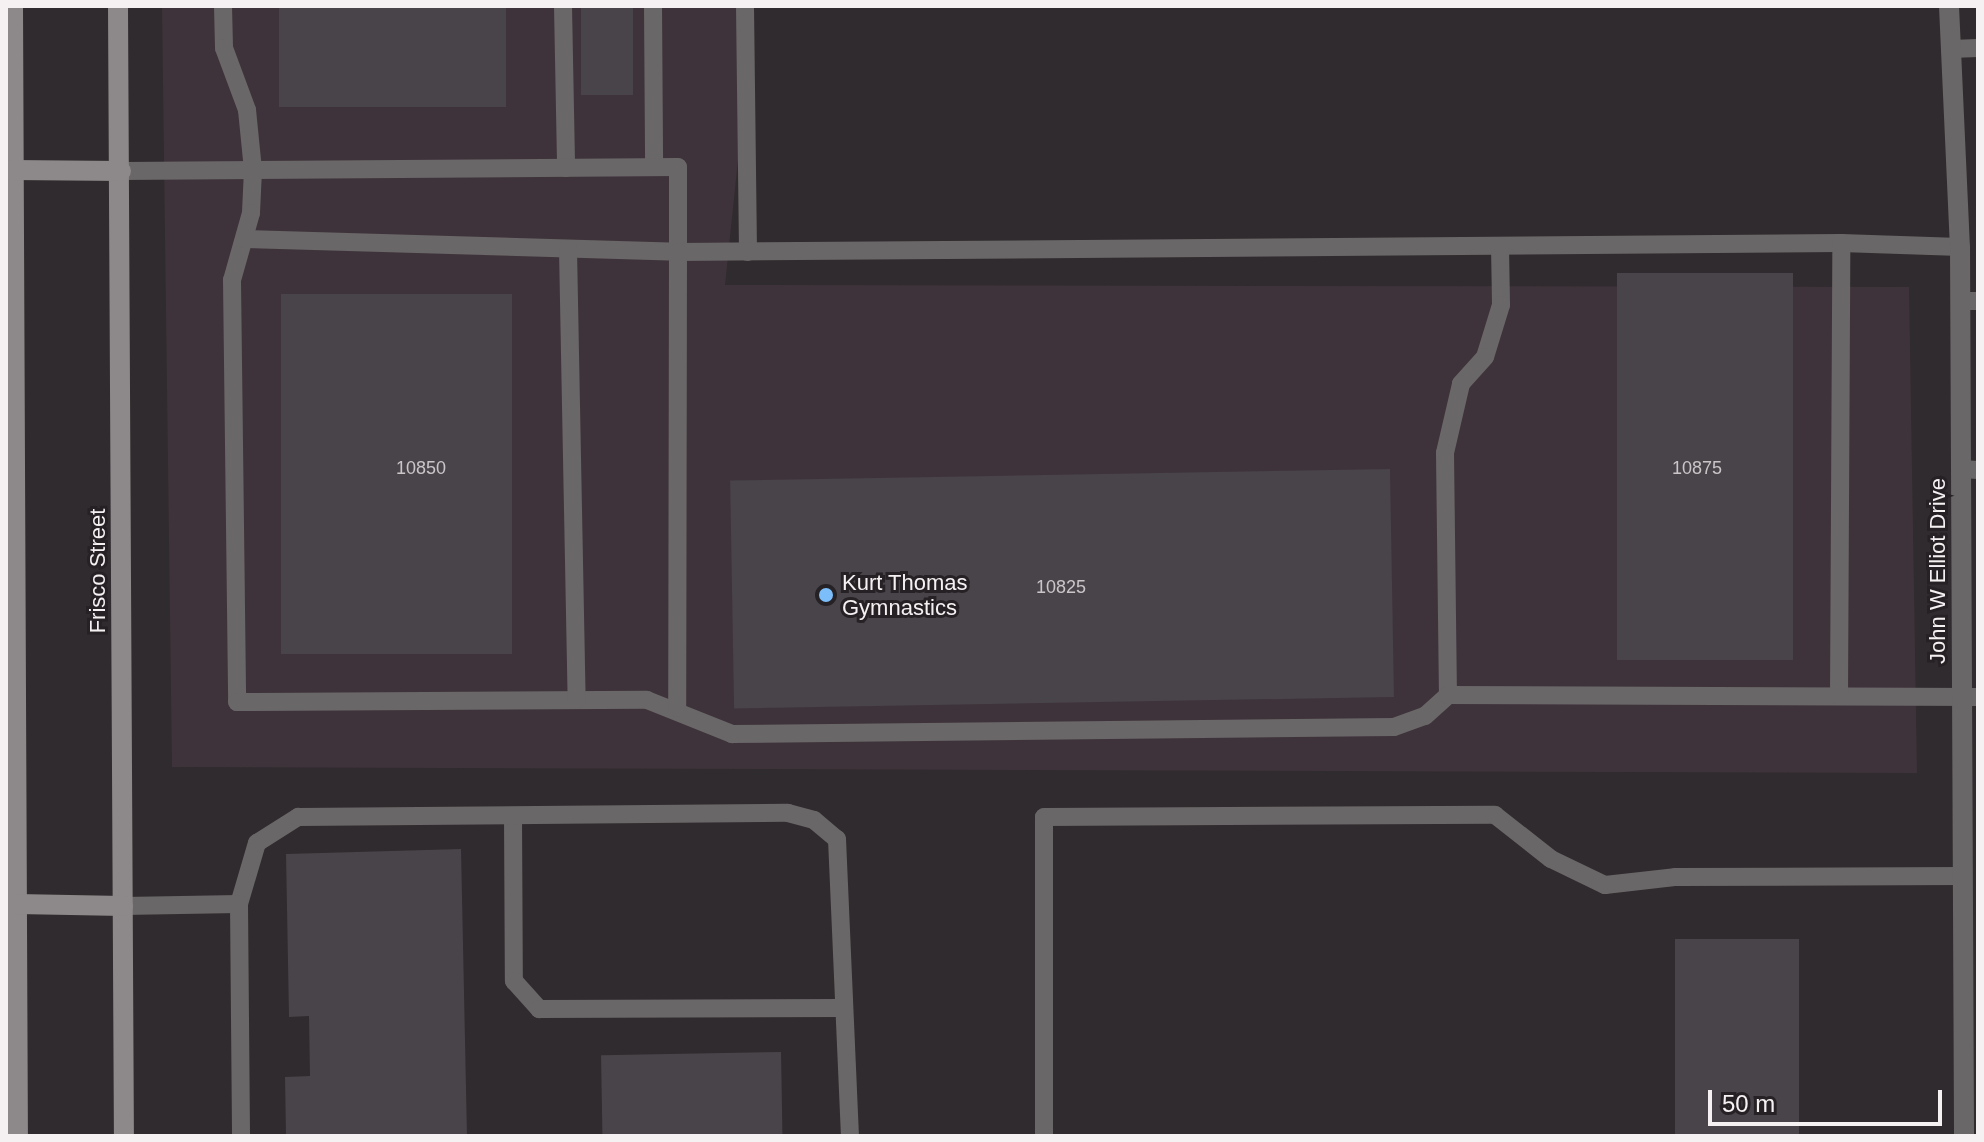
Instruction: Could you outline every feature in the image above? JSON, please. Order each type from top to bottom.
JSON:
[{"type":"street","points":[[13,6],[18,1136]]},
{"type":"street","name":"Frisco Street","points":[[118,6],[124,1136]]},
{"type":"street","name":"John W Elliot Drive","points":[[1949,6],[1960,247],[1969,301],[1970,696],[1963,876],[1964,1136]]},
{"type":"street","points":[[12,170],[121,171]]},
{"type":"street","points":[[17,904],[123,906]]},
{"type":"lane","points":[[223,6],[224,48],[247,110],[253,170],[245,239],[232,280],[237,702],[647,700],[677,708],[703,726],[732,734],[1394,727],[1425,716],[1448,695],[1970,696]]},
{"type":"lane","points":[[563,6],[566,168]]},
{"type":"lane","points":[[653,6],[654,167]]},
{"type":"lane","points":[[745,6],[748,252]]},
{"type":"lane","points":[[1951,49],[1978,48]]},
{"type":"lane","points":[[121,171],[678,167],[677,708]]},
{"type":"lane","points":[[245,239],[678,252],[1841,243],[1960,247]]},
{"type":"lane","points":[[1839,696],[1841,243]]},
{"type":"lane","points":[[1448,695],[1445,453],[1461,384],[1485,357],[1501,305],[1500,246]]},
{"type":"lane","points":[[568,249],[577,700]]},
{"type":"lane","points":[[241,1136],[239,904],[257,843],[298,817],[788,813],[814,820],[837,839],[850,1136]]},
{"type":"lane","points":[[1044,1136],[1044,817],[1495,815],[1551,859],[1605,885],[1675,877],[1963,876]]},
{"type":"lane","points":[[513,816],[514,981],[539,1009],[844,1008]]},
{"type":"lane","points":[[123,906],[239,904]]},
{"type":"shaded area","points":[[162,6],[754,6],[725,285],[1909,287],[1917,773],[172,767]]},
{"type":"building","points":[[279,6],[506,6],[506,107],[279,107]]},
{"type":"building","points":[[581,6],[633,6],[633,95],[581,95]]},
{"type":"building","points":[[1617,273],[1793,273],[1793,660],[1617,660]]},
{"type":"building","points":[[281,294],[512,294],[512,654],[281,654]]},
{"type":"building","points":[[1390,469],[1394,697],[734,708],[730,481]]},
{"type":"building","points":[[461,849],[467,1136],[286,1136],[285,1077],[310,1076],[309,1016],[289,1017],[286,854]]},
{"type":"building","points":[[1675,939],[1799,939],[1799,1136],[1675,1136]]},
{"type":"building","points":[[781,1052],[782,1136],[602,1136],[601,1055]]},
{"type":"place","name":"Kurt Thomas Gymnastics","points":[[826,595]]}]
